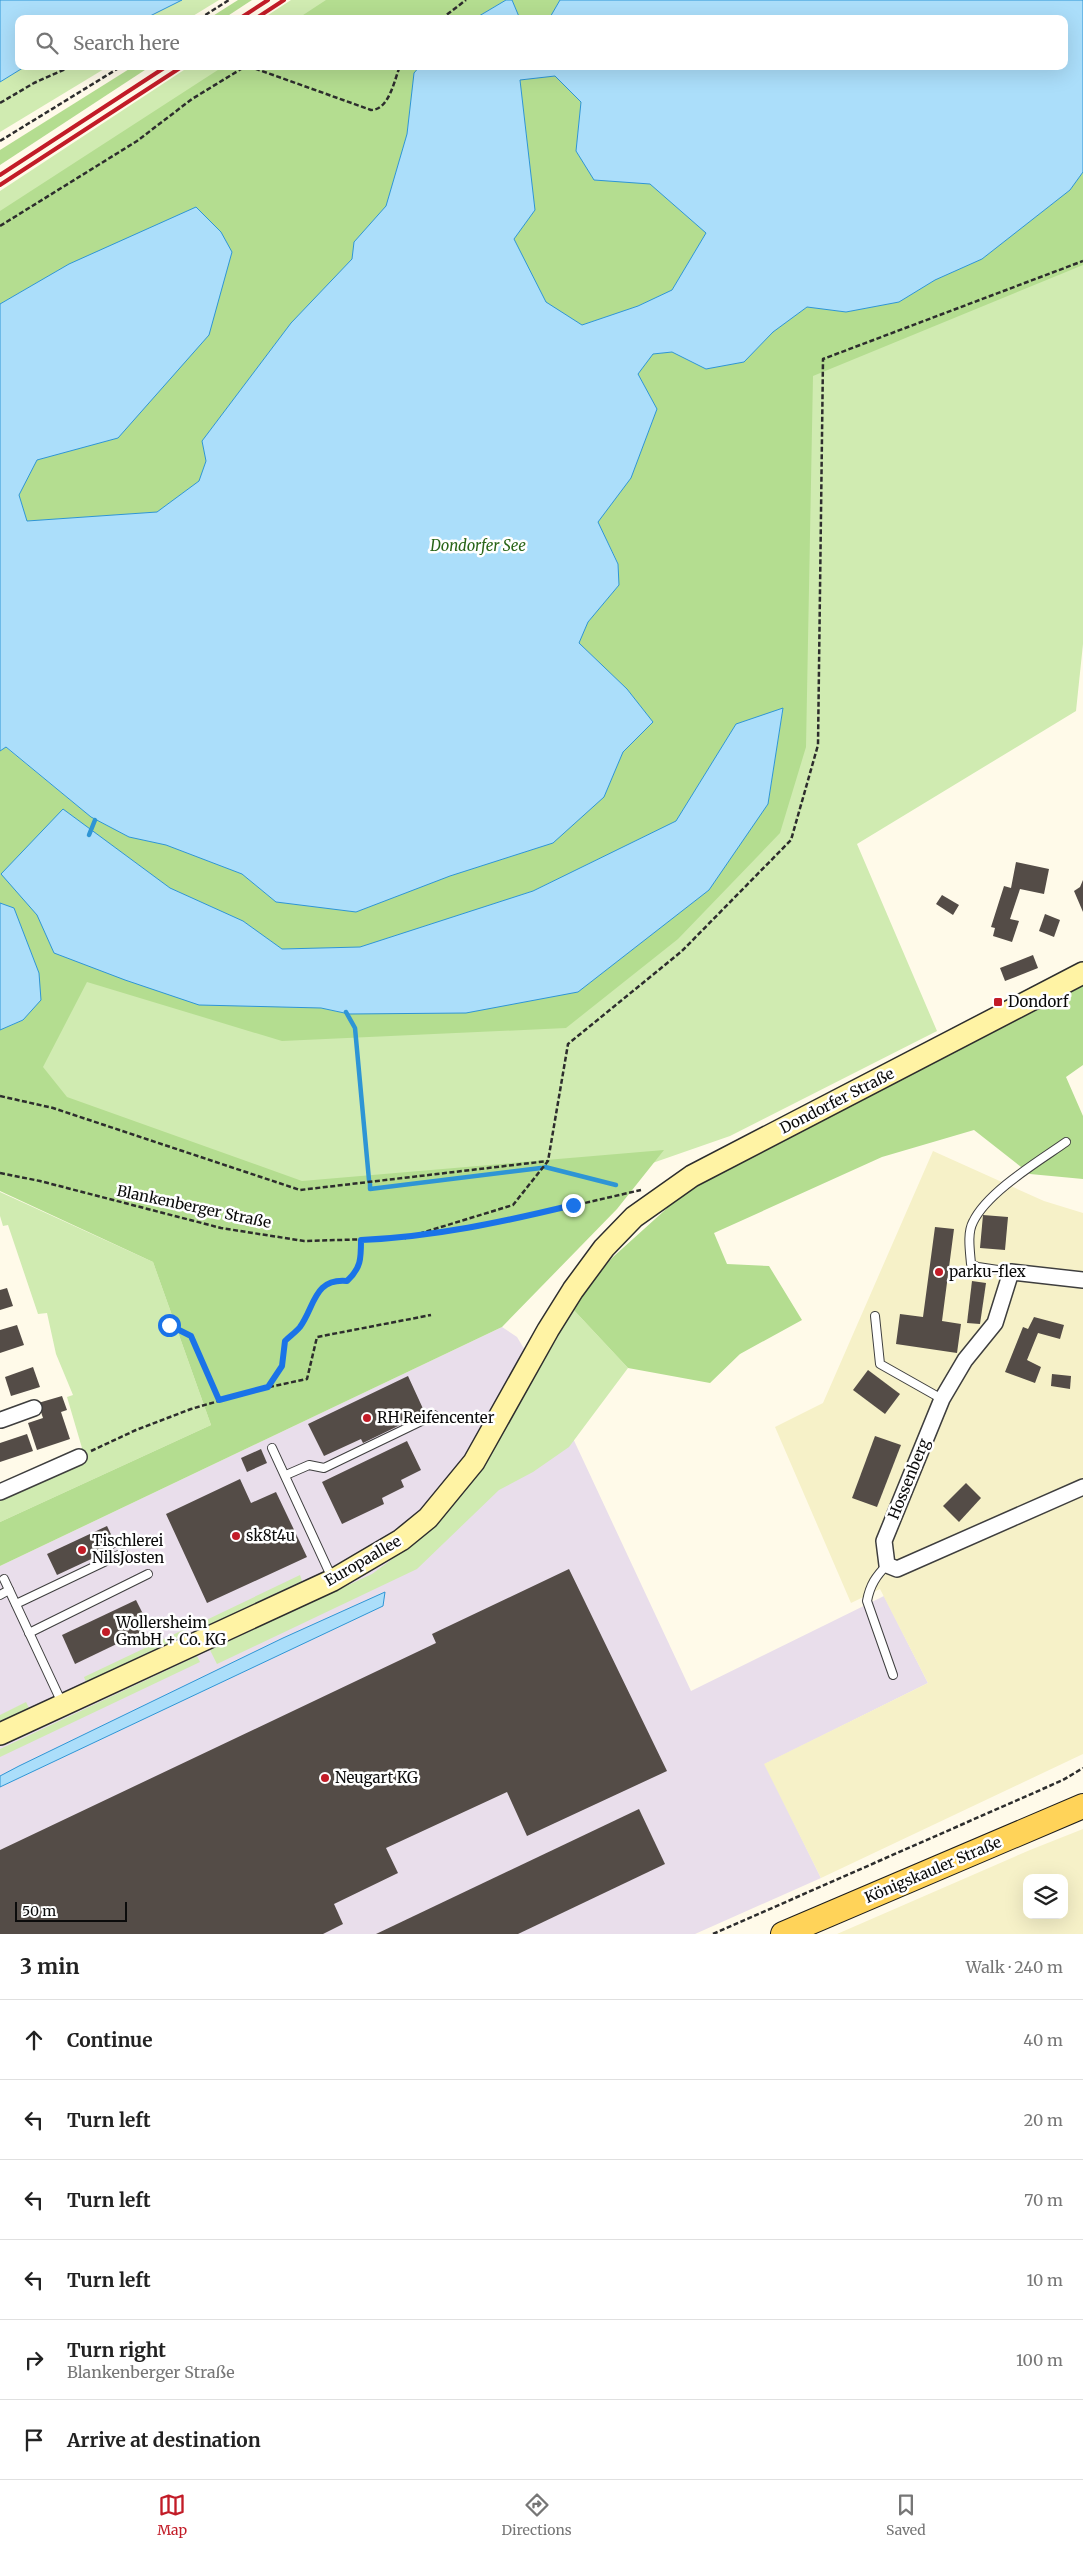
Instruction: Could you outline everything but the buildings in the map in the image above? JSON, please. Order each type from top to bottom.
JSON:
[{"type":"main road","name":"Dondorfer Straße","points":[[604,1248],[634,1217],[692,1176],[1083,973]]},
{"type":"main road","name":"Europaallee","points":[[0,1734],[333,1580],[401,1540],[428,1518],[452,1491],[494,1430],[568,1298],[604,1248]]},
{"type":"main road","name":"Königskauler Straße","points":[[782,1934],[1083,1806]]},
{"type":"street","points":[[1011,1272],[1083,1280]]},
{"type":"street","name":"Hossenberg","points":[[887,1565],[884,1541],[942,1399],[965,1360],[995,1322],[1011,1272]]},
{"type":"street","points":[[0,1419],[34,1408]]},
{"type":"street","points":[[0,1492],[79,1457]]},
{"type":"street","points":[[887,1565],[898,1569],[1083,1487]]},
{"type":"lane","points":[[1011,1272],[978,1268],[971,1264],[969,1247],[972,1222],[990,1201],[1012,1181],[1066,1142]]},
{"type":"lane","points":[[875,1316],[880,1364],[942,1399]]},
{"type":"lane","points":[[286,1475],[309,1465],[324,1468],[434,1415]]},
{"type":"lane","points":[[272,1448],[333,1580]]},
{"type":"lane","points":[[16,1604],[123,1553]]},
{"type":"lane","points":[[887,1565],[876,1576],[869,1588],[867,1601],[893,1675]]},
{"type":"lane","points":[[29,1633],[148,1574]]},
{"type":"lane","points":[[4,1579],[62,1704]]},
{"type":"lane","points":[[0,1594],[9,1590]]},
{"type":"path","points":[[205,15],[229,0]]},
{"type":"path","points":[[446,15],[466,0]]},
{"type":"path","points":[[0,103],[34,83],[63,70]]},
{"type":"path","points":[[0,141],[115,70]]},
{"type":"path","points":[[0,226],[137,141],[192,99],[240,70]]},
{"type":"path","points":[[258,70],[371,110],[378,110],[384,106],[398,70]]},
{"type":"path","points":[[405,1238],[513,1205],[548,1161],[568,1044],[682,951],[791,840],[818,745],[823,359],[1083,261]]},
{"type":"path","points":[[0,1096],[53,1108],[300,1190],[548,1161]]},
{"type":"path","name":"Blankenberger Straße","points":[[0,1173],[40,1181],[221,1228],[304,1241],[405,1238],[511,1220],[641,1190]]},
{"type":"path","points":[[268,1387],[282,1366],[285,1341],[299,1328],[320,1289],[335,1280],[347,1281],[356,1272],[361,1258],[361,1240]]},
{"type":"path","points":[[79,1457],[136,1430],[191,1409],[268,1387],[307,1379],[317,1337],[431,1315]]},
{"type":"path","points":[[169,1325],[191,1336],[219,1400]]},
{"type":"path","points":[[713,1934],[1063,1780],[1083,1768]]},
{"type":"shaded area","points":[[933,1151],[1044,1201],[1083,1213],[1083,1754],[821,1878],[764,1764],[928,1683],[880,1589],[851,1603],[775,1427],[823,1403]]},
{"type":"shaded area","points":[[502,1327],[517,1337],[556,1402],[691,1691],[884,1596],[928,1683],[765,1764],[821,1878],[695,1934],[0,1934],[0,1566]]},
{"type":"shaded area","points":[[1083,1829],[1083,1934],[837,1934],[1030,1850]]},
{"type":"green space","points":[[182,0],[219,0],[195,15],[152,15]]},
{"type":"green space","points":[[238,0],[252,0],[229,15],[214,15]]},
{"type":"green space","name":"Dondorfer See","points":[[291,0],[1083,0],[1083,644],[1076,711],[857,844],[937,1031],[730,1136],[552,1198],[0,1168],[0,191],[184,70],[1068,70],[1068,15],[268,15]]},
{"type":"green space","points":[[326,0],[506,0],[481,15],[303,15]]},
{"type":"green space","points":[[512,0],[560,0],[551,15],[518,15]]},
{"type":"green space","points":[[20,70],[102,70],[0,132],[0,82]]},
{"type":"green space","points":[[128,70],[145,70],[0,165],[0,150]]},
{"type":"green space","points":[[218,70],[417,70],[414,73],[407,134],[386,206],[354,242],[352,259],[291,323],[202,441],[206,461],[199,481],[157,512],[27,521],[19,495],[37,460],[118,438],[69,264],[0,304],[0,211]]},
{"type":"green space","points":[[555,76],[581,102],[576,151],[594,179],[650,184],[706,233],[672,290],[638,306],[582,325],[546,303],[514,239],[535,210],[520,80]]},
{"type":"green space","points":[[1083,172],[1083,265],[813,376],[806,747],[780,833],[678,939],[566,1028],[282,1041],[87,982],[43,1067],[67,1097],[302,1181],[664,1150],[617,1209],[502,1327],[0,1566],[0,1522],[211,1425],[153,1262],[0,1191],[0,1030],[24,1020],[39,973],[14,908],[0,903],[0,751],[5,747],[91,817],[129,837],[166,845],[242,874],[276,902],[356,912],[450,876],[553,843],[604,797],[623,752],[653,722],[627,689],[579,643],[588,622],[619,585],[618,563],[598,522],[631,478],[657,409],[638,374],[653,354],[672,352],[706,369],[744,362],[773,332],[807,307],[846,312],[899,302],[935,280],[982,259],[1070,190]],"holes":[[[783,709],[768,804],[709,890],[578,992],[349,1014],[54,953],[37,915],[63,809],[170,888],[243,921],[282,949],[360,947],[533,891],[676,821],[736,724]]]},
{"type":"green space","points":[[1083,984],[1083,1065],[1066,1077],[1083,1116],[1083,1179],[1030,1174],[974,1130],[882,1157],[714,1233],[727,1264],[769,1266],[802,1320],[740,1354],[710,1383],[628,1368],[570,1306],[613,1257],[685,1192],[750,1154]]},
{"type":"green space","points":[[0,1192],[153,1262],[211,1425],[0,1522],[0,1497],[82,1448],[67,1397],[73,1395],[56,1354],[47,1313],[38,1314],[8,1225],[3,1226],[0,1216]]},
{"type":"green space","points":[[570,1306],[628,1368],[569,1447],[533,1472],[499,1490],[417,1569],[217,1664],[210,1650],[372,1574],[426,1534],[448,1512],[478,1474],[533,1378]]},
{"type":"green space","points":[[300,1575],[302,1581],[200,1629],[198,1624]]},
{"type":"green space","points":[[185,1629],[187,1634],[86,1682],[84,1677]]},
{"type":"green space","points":[[197,1656],[200,1662],[0,1757],[0,1749]]},
{"type":"green space","points":[[26,1702],[29,1708],[0,1722],[0,1715]]},
{"type":"water","points":[[0,0],[182,0],[152,15],[15,15],[15,70],[20,70],[0,82]]},
{"type":"water","points":[[506,0],[512,0],[518,15],[481,15]]},
{"type":"water","name":"Dondorfer See","points":[[560,0],[1083,0],[1083,172],[1070,190],[982,259],[935,280],[899,302],[846,312],[807,307],[773,332],[744,362],[706,369],[672,352],[653,354],[638,374],[657,409],[631,478],[598,522],[618,564],[619,585],[588,622],[579,643],[627,689],[653,722],[623,752],[604,797],[553,843],[450,876],[356,912],[276,902],[242,874],[166,845],[129,837],[91,817],[6,747],[0,751],[0,304],[69,264],[196,207],[221,232],[232,252],[209,335],[118,438],[37,460],[19,495],[27,521],[157,512],[199,481],[206,461],[202,441],[291,323],[352,259],[354,242],[386,206],[407,134],[414,73],[417,70],[1068,70],[1068,15],[551,15]],"holes":[[[555,76],[581,102],[576,151],[594,180],[650,184],[706,233],[672,290],[638,306],[582,325],[546,302],[514,239],[535,210],[520,80]]]},
{"type":"water","points":[[783,708],[768,804],[709,890],[578,992],[466,1013],[349,1014],[321,1008],[199,1005],[54,953],[37,915],[1,874],[63,809],[170,888],[243,921],[282,949],[360,947],[533,891],[676,821],[736,724]]},
{"type":"water","points":[[0,903],[14,908],[39,973],[41,1000],[23,1020],[0,1030]]},
{"type":"water","points":[[385,1592],[383,1606],[0,1787],[0,1776],[19,1766],[283,1638]]},
{"type":"waterway","points":[[89,835],[95,820]]},
{"type":"waterway","points":[[346,1012],[355,1028],[369,1180]]},
{"type":"waterway","points":[[545,1167],[616,1185]]},
{"type":"waterway","points":[[370,1184],[370,1189],[541,1168]]},
{"type":"railway","points":[[245,15],[268,0]]},
{"type":"railway","points":[[261,15],[284,0]]},
{"type":"railway","points":[[0,175],[161,70]]},
{"type":"railway","points":[[0,185],[177,70]]},
{"type":"place","name":"Dondorf","points":[[998,1002]]},
{"type":"place","name":"parku-flex","points":[[939,1272]]},
{"type":"place","name":"RH Reifencenter","points":[[367,1418]]},
{"type":"place","name":"sk8t4u","points":[[236,1536]]},
{"type":"place","name":"Tischlerei NilsJosten","points":[[82,1550]]},
{"type":"place","name":"Wollersheim GmbH + Co. KG","points":[[106,1632]]},
{"type":"place","name":"Neugart KG","points":[[325,1778]]},
{"type":"route","points":[[169,1325],[191,1336],[219,1400],[268,1387],[282,1366],[285,1341],[299,1328],[320,1289],[335,1280],[347,1281],[356,1272],[361,1258],[361,1240],[405,1238],[511,1220],[573,1205]]}]
